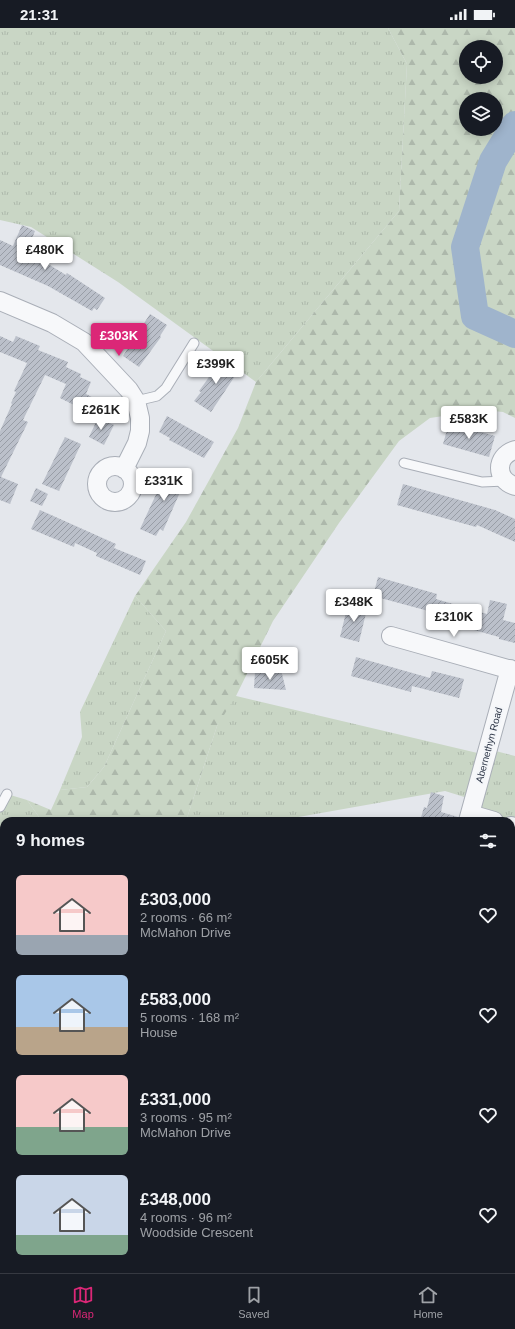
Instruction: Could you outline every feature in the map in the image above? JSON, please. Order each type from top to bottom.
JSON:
[{"type":"street","points":[[0,301],[52,323],[84,342],[129,390],[136,401],[140,418],[140,431],[138,443],[124,469]]},
{"type":"street","points":[[510,484],[501,475],[501,462],[504,456],[515,450]]},
{"type":"street","points":[[391,636],[512,670]]},
{"type":"street","name":"Abernethyn Road","points":[[469,817],[512,670]]},
{"type":"lane","points":[[136,401],[157,396],[166,388],[194,343]]},
{"type":"lane","points":[[404,462],[482,482],[510,484]]},
{"type":"lane","points":[[0,807],[7,794]]},
{"type":"green space","points":[[0,28],[388,28],[407,64],[399,211],[256,382],[118,282],[31,227],[0,220]]},
{"type":"green space","points":[[388,28],[515,28],[515,418],[503,412],[484,410],[430,418],[399,441],[339,523],[273,621],[236,696],[217,726],[187,817],[39,817],[27,800],[51,810],[60,790],[87,787],[104,767],[166,631],[135,596],[186,522],[238,428],[256,382],[399,211],[407,64]]},
{"type":"green space","points":[[135,596],[166,631],[104,767],[87,787],[60,790],[82,737],[80,712]]},
{"type":"green space","points":[[232,695],[486,755],[488,749],[515,756],[515,817],[480,817],[470,814],[474,800],[445,791],[299,817],[187,817],[217,726]]},
{"type":"green space","points":[[7,794],[27,800],[39,817],[0,817],[0,807]]},
{"type":"building","points":[[22,225],[35,231],[26,254],[43,261],[66,275],[67,273],[105,298],[97,310],[94,308],[92,311],[48,286],[0,265],[0,240],[13,246]]},
{"type":"building","points":[[150,314],[167,325],[160,336],[161,337],[139,367],[123,356]]},
{"type":"building","points":[[0,336],[13,342],[16,336],[40,346],[38,350],[68,362],[66,367],[81,374],[80,377],[91,382],[86,394],[103,403],[96,416],[60,398],[66,384],[45,375],[23,420],[28,422],[1,477],[18,484],[10,504],[0,500],[0,431],[12,404],[11,403],[16,392],[14,391],[27,363],[0,352]]},
{"type":"building","points":[[222,359],[239,370],[211,412],[194,401],[201,392],[199,391]]},
{"type":"building","points":[[167,416],[214,442],[204,458],[169,440],[170,438],[159,432]]},
{"type":"building","points":[[98,418],[114,425],[104,445],[89,437]]},
{"type":"building","points":[[449,423],[495,436],[489,457],[443,444]]},
{"type":"building","points":[[65,437],[81,444],[59,491],[42,484]]},
{"type":"building","points":[[173,468],[188,474],[163,531],[160,529],[156,536],[140,529],[166,473],[170,475]]},
{"type":"building","points":[[403,484],[495,510],[515,519],[515,542],[477,525],[476,527],[397,505]]},
{"type":"building","points":[[36,488],[48,494],[42,506],[30,501]]},
{"type":"building","points":[[40,510],[116,544],[114,548],[146,561],[140,575],[96,556],[97,553],[75,543],[74,547],[31,529]]},
{"type":"building","points":[[378,577],[437,594],[436,599],[487,614],[490,600],[507,604],[503,620],[515,623],[515,643],[445,622],[447,616],[373,596]]},
{"type":"building","points":[[348,604],[367,609],[359,642],[340,637]]},
{"type":"building","points":[[356,657],[430,678],[432,671],[464,679],[459,698],[412,686],[411,692],[351,676]]},
{"type":"building","points":[[281,670],[286,690],[254,688],[255,672],[267,673]]},
{"type":"building","points":[[431,792],[444,796],[441,812],[458,817],[421,817],[424,807],[427,808]]},
{"type":"waterway","points":[[515,125],[493,161],[465,247],[475,316],[515,334]]}]
